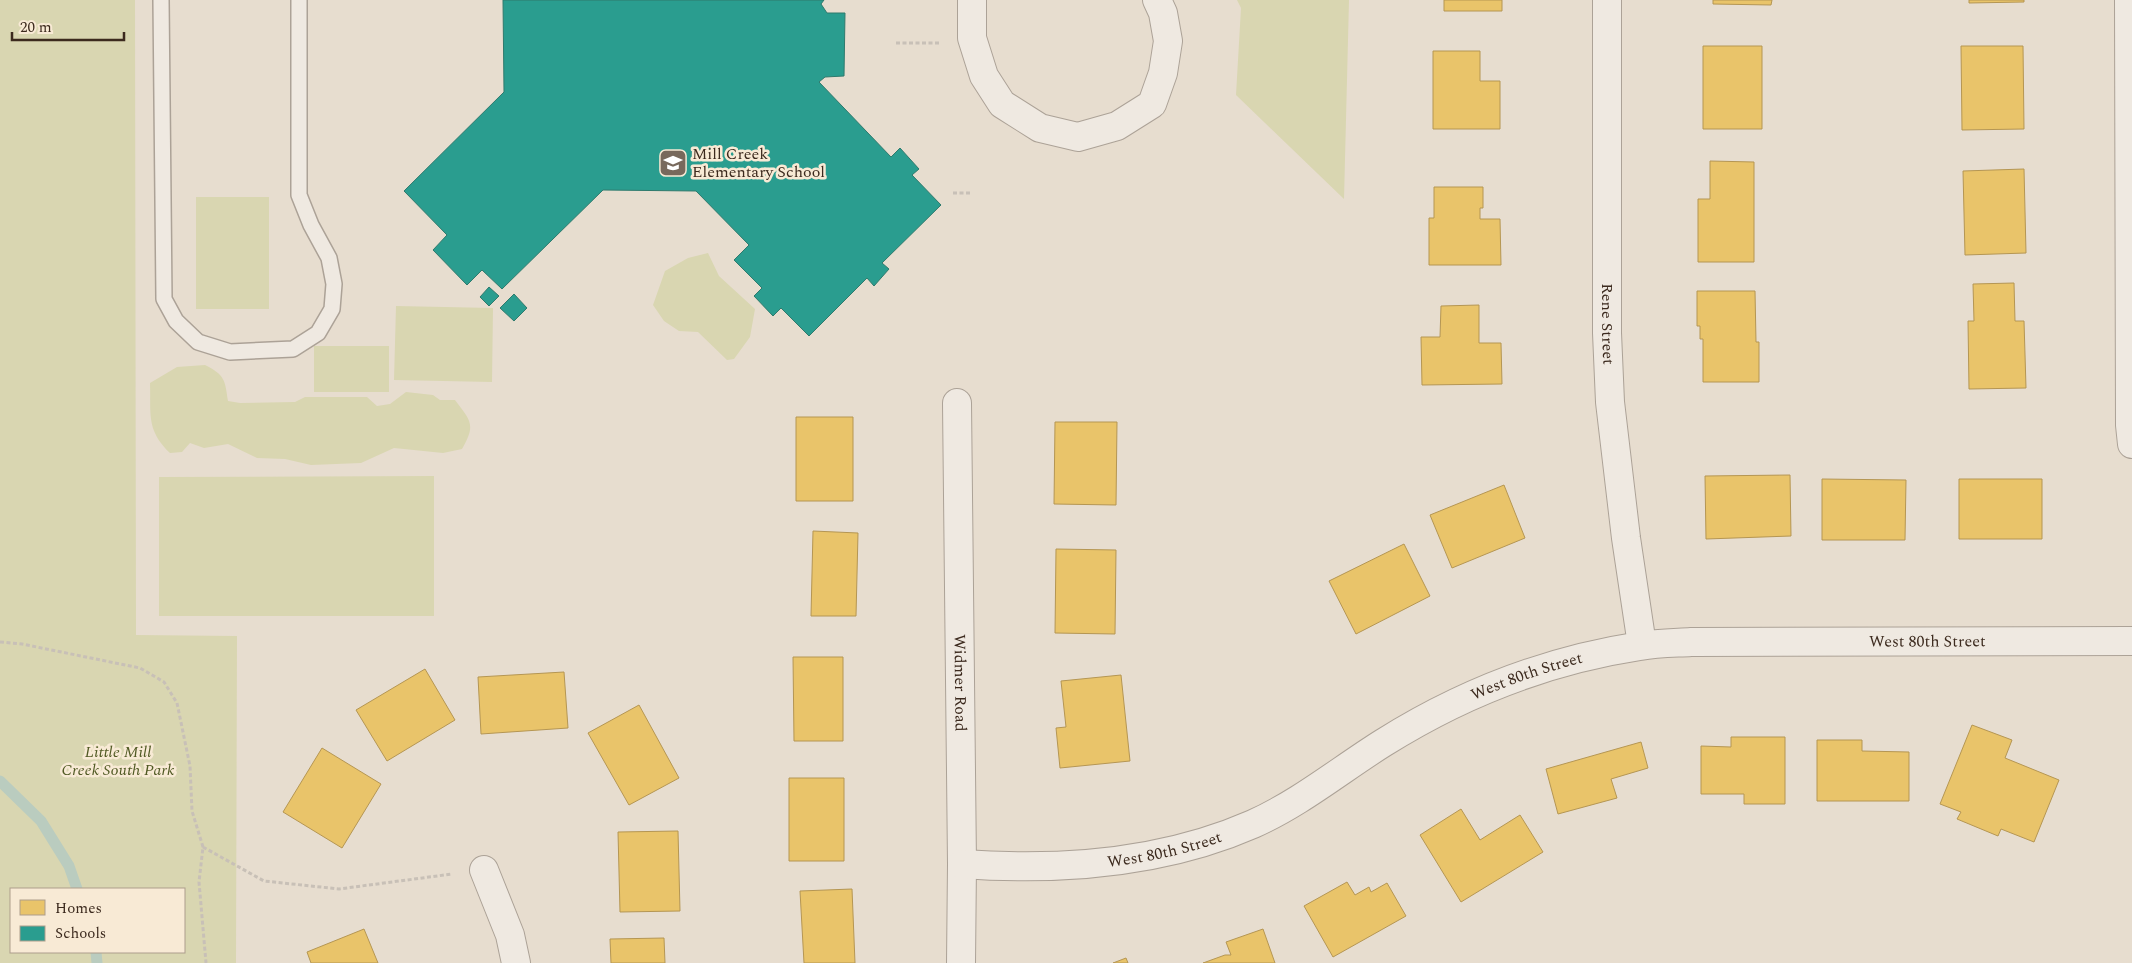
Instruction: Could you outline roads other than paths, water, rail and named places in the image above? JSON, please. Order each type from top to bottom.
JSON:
[{"type":"street","points":[[972,0],[972,38],[984,76],[1002,104],[1040,128],[1078,137],[1118,126],[1152,104],[1163,72],[1168,41],[1163,13],[1157,0]]},
{"type":"street","name":"Rene Street","points":[[1607,0],[1607,333],[1610,402],[1626,538],[1642,646]]},
{"type":"street","points":[[2129,0],[2130,425],[2132,444]]},
{"type":"street","name":"Widmer Road","points":[[957,403],[962,864],[961,963]]},
{"type":"street","name":"West 80th Street","points":[[962,864],[1016,867],[1084,866],[1165,853],[1221,837],[1254,824],[1286,808],[1383,743],[1442,708],[1530,672],[1602,653],[1642,646],[1691,642],[2132,640]]},
{"type":"street","points":[[484,870],[510,935],[516,963]]},
{"type":"lane","points":[[161,0],[164,300],[176,321],[198,342],[230,352],[293,349],[318,333],[332,309],[334,284],[329,258],[311,225],[298,195],[299,0]]},
{"type":"waterway","points":[[0,781],[41,821],[69,866],[77,888]]},
{"type":"waterway","points":[[96,953],[97,963]]},
{"type":"place","name":"Mill Creek Elementary School","points":[[673,163]]},
{"type":"park label","name":"Little Mill Creek South Park","points":[[118,761]]}]
